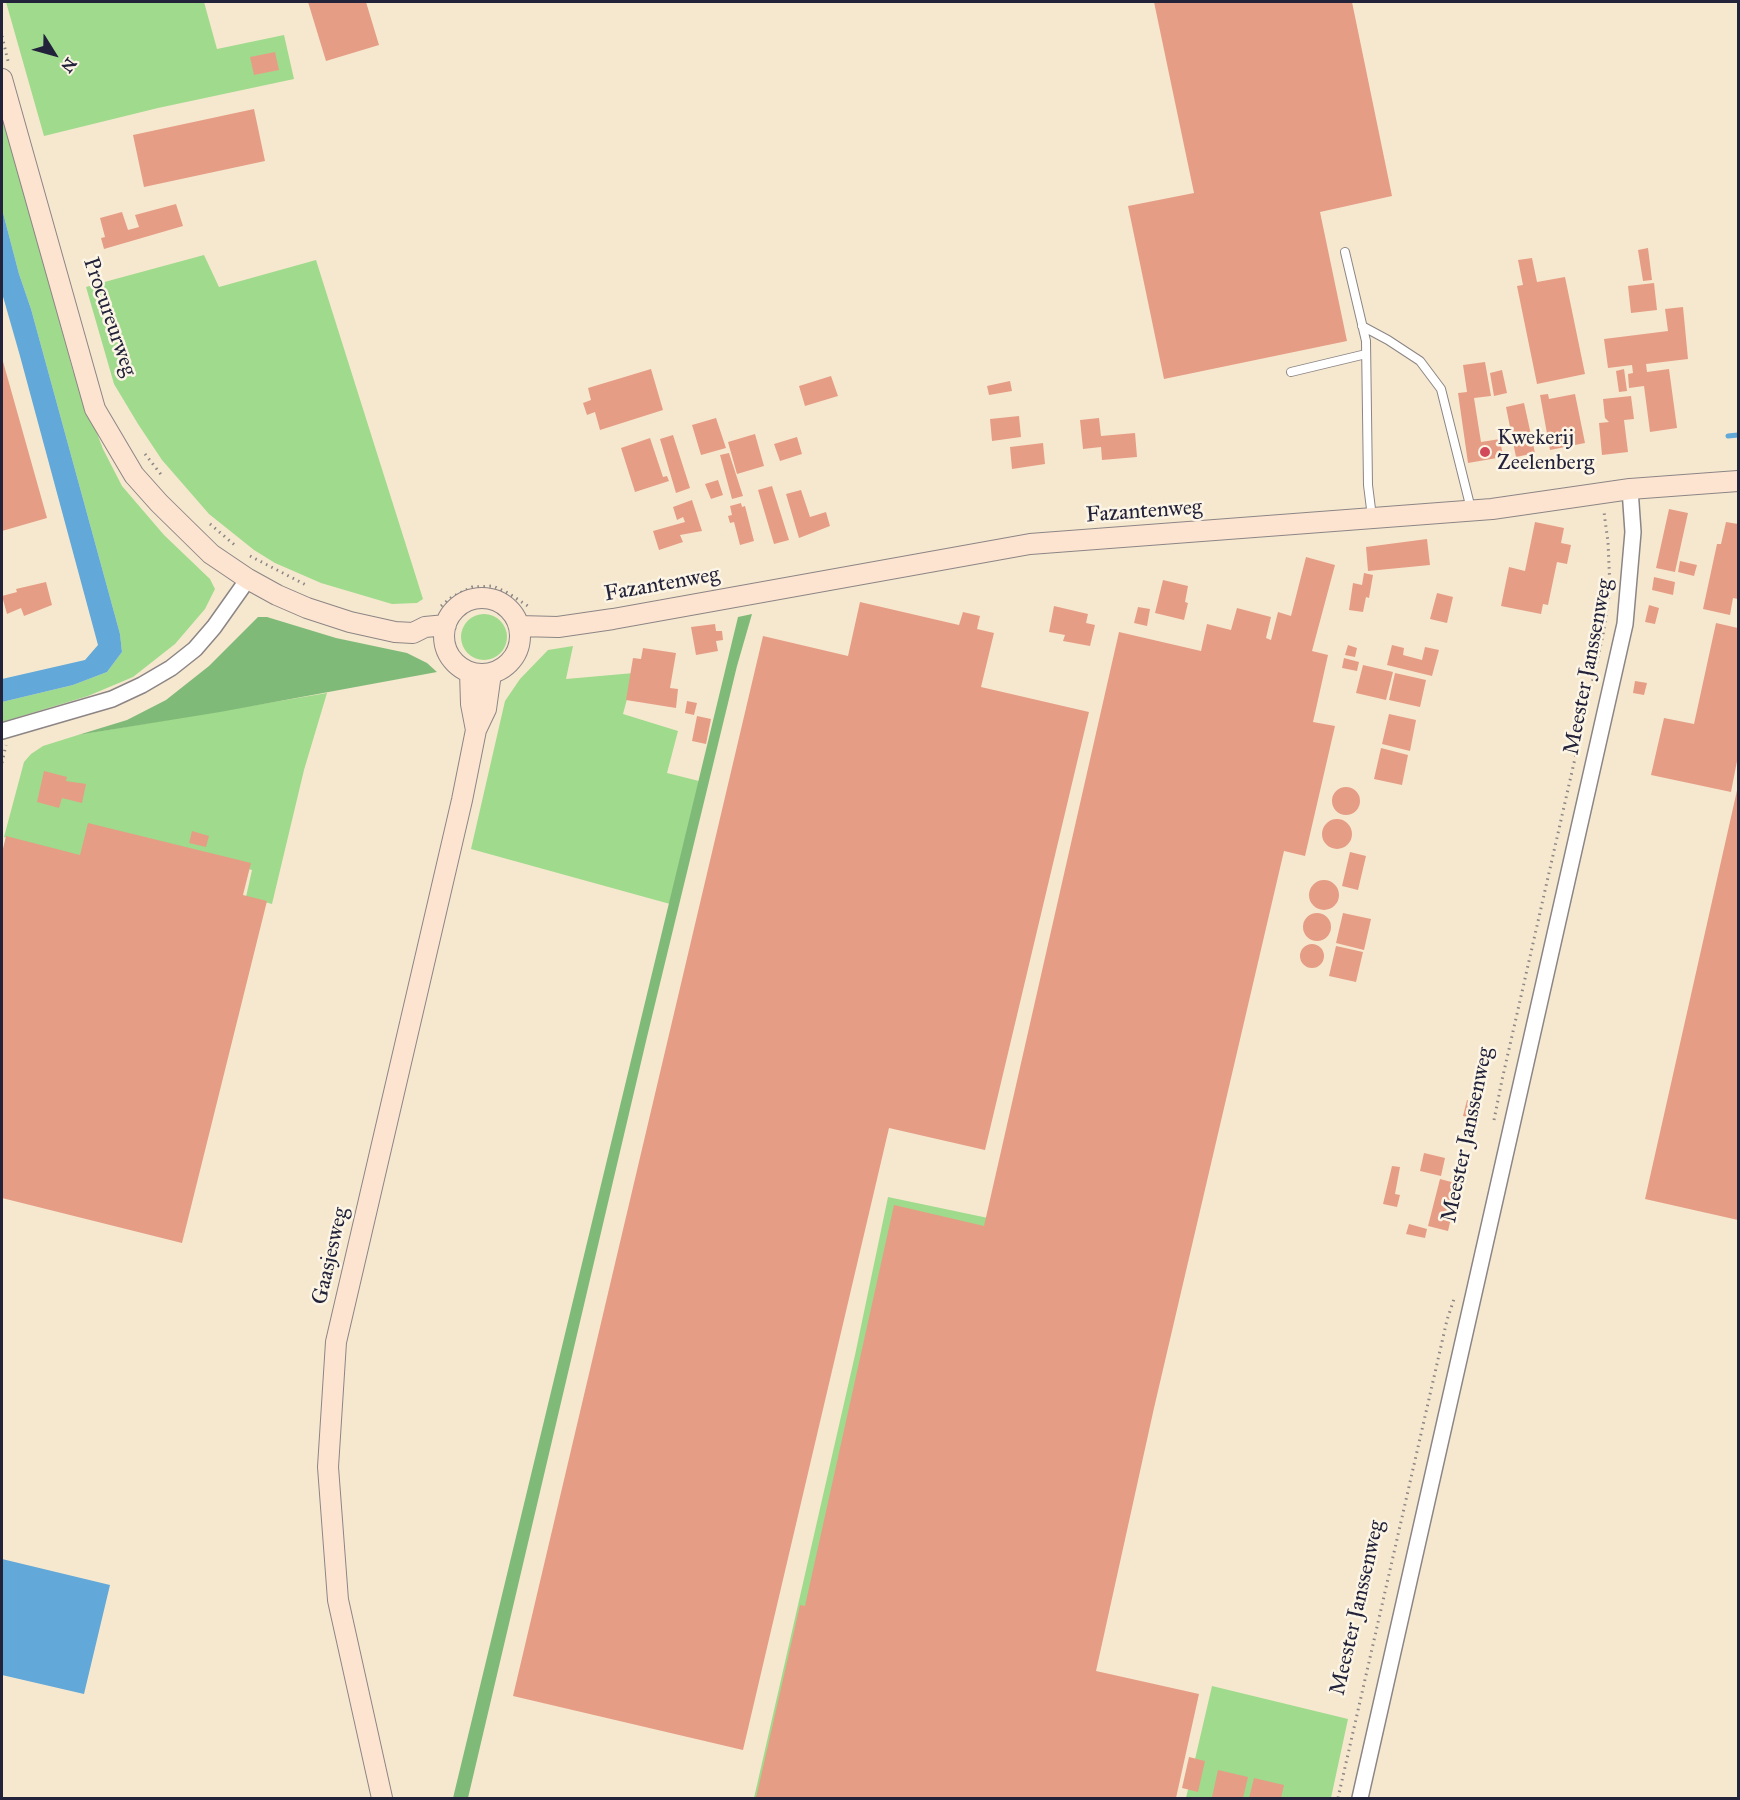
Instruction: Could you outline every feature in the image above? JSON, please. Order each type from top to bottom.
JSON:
[{"type":"main road","name":"Procureurweg","points":[[6,73],[94,409],[134,475],[159,503],[211,554],[248,579]]},
{"type":"main road","name":"Fazantenweg","points":[[519,635],[541,638],[558,627],[1030,544],[1372,519],[1472,510],[1630,489],[1738,481]]},
{"type":"main road","points":[[248,579],[307,608],[350,622],[395,632],[412,633],[425,627],[446,625]]},
{"type":"main road","points":[[481,598],[499,602],[508,608],[514,614],[519,635],[516,654],[509,664],[491,673],[480,674],[470,672],[454,662],[446,646],[444,634],[450,616],[464,603],[481,598]]},
{"type":"main road","points":[[412,633],[423,640],[446,646]]},
{"type":"main road","name":"Gaasjesweg","points":[[470,672],[471,704],[476,730]]},
{"type":"main road","name":"Gaasjesweg","points":[[382,1798],[338,1600],[328,1467],[336,1342],[460,812],[476,730],[486,709],[491,673]]},
{"type":"street","name":"Meester Janssenweg","points":[[1360,1798],[1625,624],[1633,532],[1630,489]]},
{"type":"street","points":[[2,731],[112,699],[171,668],[195,649],[214,627],[248,579]]},
{"type":"lane","points":[[1345,252],[1366,341],[1368,485],[1372,519]]},
{"type":"lane","points":[[1362,326],[1420,361],[1441,388],[1472,510]]},
{"type":"lane","points":[[1291,372],[1366,354]]},
{"type":"path","points":[[2,36],[6,73]]},
{"type":"path","points":[[141,447],[168,482]]},
{"type":"path","name":"Meester Janssenweg","points":[[1492,1130],[1603,635],[1610,588],[1608,542],[1601,493]]},
{"type":"path","points":[[208,523],[241,550],[260,561]]},
{"type":"path","name":"Meester Janssenweg","points":[[1338,1798],[1447,1320],[1456,1292]]},
{"type":"green space","points":[[6,2],[204,2],[217,49],[284,35],[294,79],[158,108],[44,136]]},
{"type":"green space","points":[[2,113],[73,371],[103,449],[122,486],[164,535],[210,579],[215,589],[205,609],[175,644],[133,677],[88,696],[2,722],[2,702],[73,685],[107,672],[122,652],[120,634],[2,209]]},
{"type":"green space","points":[[204,255],[219,287],[316,260],[423,599],[417,603],[392,604],[321,583],[275,563],[254,550],[209,514],[162,460],[138,424],[114,384],[86,287]]},
{"type":"green space","points":[[484,614],[493,615],[501,620],[506,628],[506,646],[501,654],[493,659],[484,660],[475,659],[467,654],[462,646],[461,637],[462,628],[467,620],[475,615]]},
{"type":"green space","points":[[752,614],[737,666],[647,1037],[468,1798],[453,1798],[738,617]]},
{"type":"green space","points":[[258,617],[267,617],[336,638],[407,653],[427,663],[437,672],[220,712],[78,735],[127,720],[166,700],[209,666]]},
{"type":"green space","points":[[573,646],[566,679],[634,673],[623,714],[678,731],[667,773],[699,781],[670,904],[471,849],[505,701],[520,679],[548,650]]},
{"type":"green space","points":[[327,693],[304,770],[272,904],[246,897],[252,870],[89,828],[81,857],[4,837],[24,762],[43,746],[78,735]]},
{"type":"green space","points":[[888,1197],[988,1218],[984,1234],[902,1219],[771,1798],[754,1798],[855,1355]]},
{"type":"green space","points":[[1212,1686],[1348,1719],[1331,1798],[1186,1798]]},
{"type":"water","points":[[2,209],[120,634],[122,652],[107,672],[73,685],[2,702],[2,679],[85,660],[98,645],[2,293]]},
{"type":"water","points":[[2,1559],[110,1585],[84,1694],[2,1675]]},
{"type":"building","points":[[308,2],[366,2],[379,45],[326,61]]},
{"type":"building","points":[[1154,2],[1352,2],[1392,196],[1320,212],[1347,341],[1164,379],[1128,206],[1194,193]]},
{"type":"building","points":[[275,52],[279,70],[254,75],[250,57]]},
{"type":"building","points":[[254,109],[265,161],[144,187],[133,135]]},
{"type":"building","points":[[176,204],[183,226],[104,249],[101,238],[105,237],[100,218],[122,212],[128,230],[139,227],[135,215]]},
{"type":"building","points":[[1648,248],[1652,280],[1643,281],[1638,250]]},
{"type":"building","points":[[1532,258],[1537,282],[1565,277],[1585,374],[1537,384],[1517,286],[1523,285],[1518,260]]},
{"type":"building","points":[[1654,283],[1657,310],[1631,313],[1628,286]]},
{"type":"building","points":[[1683,307],[1688,359],[1646,364],[1647,372],[1669,369],[1677,428],[1650,432],[1644,386],[1629,388],[1628,374],[1633,373],[1632,365],[1608,368],[1604,339],[1668,331],[1665,309]]},
{"type":"building","points":[[2,358],[47,518],[2,531]]},
{"type":"building","points":[[1485,362],[1491,396],[1474,398],[1481,442],[1500,439],[1503,457],[1468,463],[1458,393],[1467,392],[1463,365]]},
{"type":"building","points":[[651,369],[663,410],[600,430],[595,412],[587,415],[583,403],[591,400],[588,388]]},
{"type":"building","points":[[1624,369],[1627,391],[1619,392],[1616,371]]},
{"type":"building","points":[[1502,370],[1507,393],[1494,396],[1490,373]]},
{"type":"building","points":[[831,376],[838,396],[805,406],[799,386]]},
{"type":"building","points":[[1010,381],[1012,391],[989,395],[987,386]]},
{"type":"building","points":[[1548,394],[1549,399],[1575,394],[1585,443],[1550,450],[1540,395]]},
{"type":"building","points":[[1631,396],[1634,419],[1624,420],[1628,452],[1602,455],[1599,423],[1609,422],[1605,418],[1603,399]]},
{"type":"building","points":[[1524,403],[1535,453],[1516,457],[1506,407]]},
{"type":"building","points":[[1019,416],[1021,437],[992,441],[990,419]]},
{"type":"building","points":[[716,418],[726,448],[701,455],[692,425]]},
{"type":"building","points":[[1099,418],[1101,436],[1135,433],[1137,457],[1102,460],[1101,447],[1083,449],[1080,420]]},
{"type":"building","points":[[755,434],[764,466],[737,474],[728,442]]},
{"type":"building","points":[[673,435],[690,488],[676,493],[660,439]]},
{"type":"building","points":[[797,437],[802,454],[780,461],[774,444]]},
{"type":"building","points":[[650,438],[663,477],[667,476],[669,481],[635,492],[621,448]]},
{"type":"building","points":[[1043,443],[1045,464],[1012,469],[1010,447]]},
{"type":"building","points":[[729,453],[743,496],[732,499],[720,455]]},
{"type":"building","points":[[718,480],[723,495],[711,499],[705,484]]},
{"type":"building","points":[[772,486],[789,540],[774,544],[758,490]]},
{"type":"building","points":[[801,490],[810,517],[826,512],[830,526],[799,538],[786,494]]},
{"type":"building","points":[[692,500],[702,531],[680,535],[683,542],[659,550],[653,531],[685,522],[683,517],[677,520],[673,507]]},
{"type":"building","points":[[741,503],[742,507],[745,506],[754,541],[740,545],[734,522],[730,523],[728,516],[732,515],[730,506]]},
{"type":"building","points":[[1669,509],[1688,513],[1675,572],[1656,568]]},
{"type":"building","points":[[1535,522],[1564,528],[1561,543],[1571,545],[1567,564],[1557,562],[1548,605],[1543,604],[1541,614],[1501,606],[1509,567],[1525,571]]},
{"type":"building","points":[[1726,522],[1738,524],[1738,599],[1733,598],[1730,615],[1703,609],[1717,544],[1721,544]]},
{"type":"building","points":[[1427,539],[1430,565],[1368,571],[1366,547]]},
{"type":"building","points":[[1306,557],[1335,565],[1312,651],[1328,655],[1313,722],[1335,726],[1305,856],[1284,851],[1154,1408],[1096,1671],[1199,1694],[1176,1798],[756,1798],[800,1605],[805,1606],[894,1205],[984,1226],[1119,632],[1201,651],[1207,624],[1231,630],[1237,608],[1271,617],[1266,638],[1271,640],[1278,612],[1291,616]]},
{"type":"building","points":[[1680,561],[1697,565],[1694,576],[1678,572]]},
{"type":"building","points":[[1364,573],[1373,575],[1369,598],[1366,597],[1363,612],[1349,610],[1353,583],[1362,585]]},
{"type":"building","points":[[1654,577],[1675,582],[1673,595],[1652,590]]},
{"type":"building","points":[[1163,580],[1188,586],[1185,602],[1188,603],[1184,620],[1155,613]]},
{"type":"building","points":[[46,582],[52,605],[24,616],[21,608],[7,614],[2,596],[17,592],[16,589]]},
{"type":"building","points":[[1437,593],[1453,597],[1447,623],[1430,619]]},
{"type":"building","points":[[860,602],[959,625],[963,612],[980,616],[977,629],[994,633],[981,687],[1089,712],[985,1150],[889,1128],[743,1750],[513,1696],[763,636],[848,656]]},
{"type":"building","points":[[1649,605],[1659,608],[1655,624],[1645,622]]},
{"type":"building","points":[[1054,606],[1088,614],[1086,623],[1095,625],[1090,646],[1063,641],[1065,635],[1049,632]]},
{"type":"building","points":[[1138,607],[1150,609],[1147,626],[1134,623]]},
{"type":"building","points":[[1716,623],[1738,628],[1738,756],[1731,792],[1651,775],[1664,718],[1694,724]]},
{"type":"building","points":[[715,624],[716,631],[722,631],[723,640],[716,641],[718,651],[696,655],[691,627]]},
{"type":"building","points":[[1348,645],[1357,648],[1355,657],[1345,655]]},
{"type":"building","points":[[1392,645],[1404,648],[1403,655],[1422,660],[1425,647],[1439,650],[1432,676],[1387,665]]},
{"type":"building","points":[[643,648],[676,653],[670,688],[678,689],[676,708],[626,700],[633,658],[641,659]]},
{"type":"building","points":[[1344,658],[1359,662],[1357,671],[1342,668]]},
{"type":"building","points":[[1363,665],[1393,672],[1386,700],[1356,693]]},
{"type":"building","points":[[1395,673],[1426,680],[1420,707],[1389,700]]},
{"type":"building","points":[[1635,681],[1647,683],[1644,695],[1633,693]]},
{"type":"building","points":[[687,701],[697,703],[694,715],[685,713]]},
{"type":"building","points":[[1389,714],[1416,720],[1410,751],[1382,744]]},
{"type":"building","points":[[697,716],[711,719],[706,744],[692,741]]},
{"type":"building","points":[[1381,748],[1408,755],[1402,785],[1374,779]]},
{"type":"building","points":[[44,771],[67,777],[66,781],[86,784],[82,803],[62,798],[59,808],[37,802]]},
{"type":"building","points":[[1738,786],[1738,1220],[1645,1199]]},
{"type":"building","points":[[1346,787],[1356,791],[1360,801],[1356,811],[1346,815],[1336,811],[1332,801],[1336,791]]},
{"type":"building","points":[[1337,819],[1343,820],[1351,828],[1351,840],[1343,848],[1337,849],[1331,848],[1323,840],[1322,834],[1323,828],[1331,820]]},
{"type":"building","points":[[88,823],[251,863],[243,895],[267,901],[182,1243],[2,1198],[2,853],[6,836],[80,855]]},
{"type":"building","points":[[192,831],[209,836],[206,847],[189,843]]},
{"type":"building","points":[[1350,852],[1366,856],[1358,890],[1342,886]]},
{"type":"building","points":[[1324,880],[1334,885],[1339,895],[1334,905],[1324,910],[1314,905],[1309,895],[1314,885]]},
{"type":"building","points":[[1317,913],[1327,917],[1331,927],[1327,937],[1317,941],[1307,937],[1303,927],[1307,917]]},
{"type":"building","points":[[1343,913],[1371,919],[1364,950],[1336,943]]},
{"type":"building","points":[[1312,944],[1321,947],[1324,956],[1321,965],[1312,968],[1303,965],[1300,956],[1303,947]]},
{"type":"building","points":[[1336,946],[1363,952],[1356,982],[1329,976]]},
{"type":"building","points":[[1467,1100],[1476,1102],[1472,1118],[1463,1116]]},
{"type":"building","points":[[1424,1153],[1445,1158],[1441,1176],[1420,1171]]},
{"type":"building","points":[[1392,1166],[1400,1167],[1395,1194],[1400,1195],[1397,1207],[1383,1204]]},
{"type":"building","points":[[1440,1179],[1459,1184],[1448,1231],[1428,1226]]},
{"type":"building","points":[[1409,1224],[1427,1229],[1425,1238],[1406,1234]]},
{"type":"building","points":[[1189,1757],[1205,1761],[1198,1792],[1182,1788]]},
{"type":"building","points":[[1218,1770],[1248,1777],[1243,1798],[1212,1797]]},
{"type":"building","points":[[1254,1778],[1284,1785],[1281,1798],[1249,1798]]},
{"type":"waterway","points":[[1728,436],[1738,435]]},
{"type":"place","name":"Kwekerij Zeelenberg","points":[[1485,452]]}]
